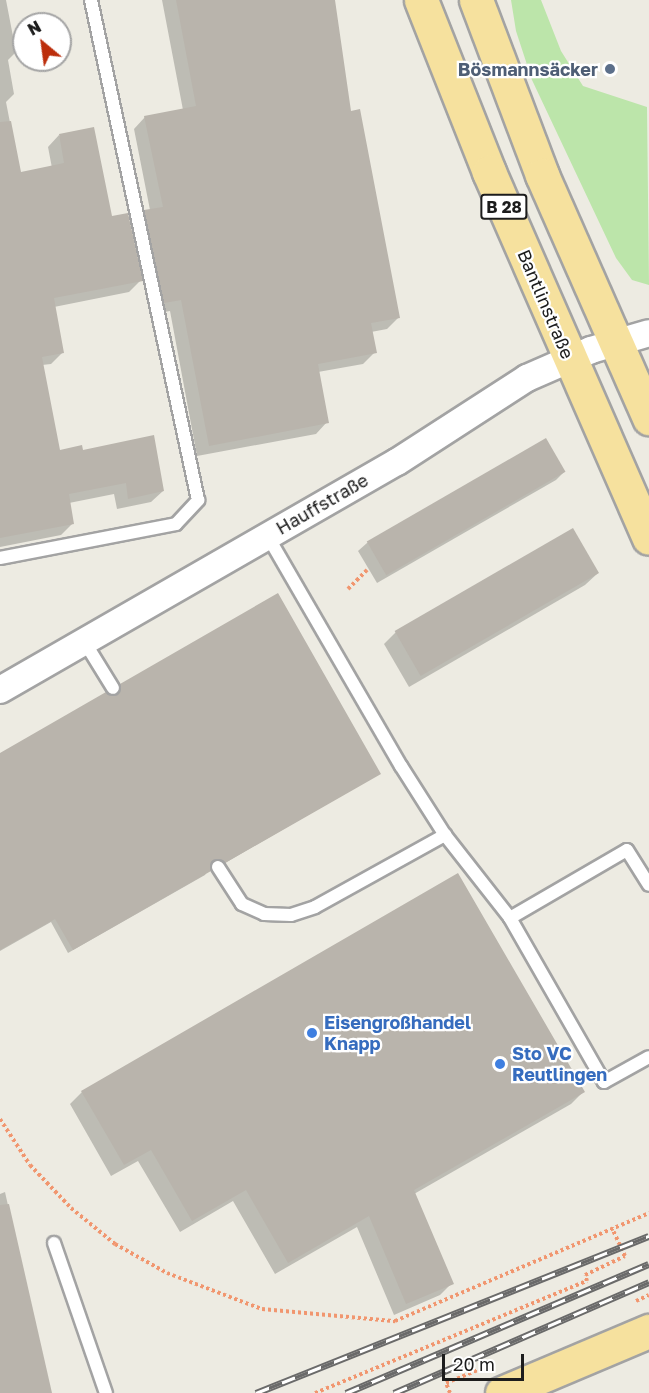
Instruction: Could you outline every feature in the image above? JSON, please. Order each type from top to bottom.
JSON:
[{"type":"main road","name":"Bantlinstraße","points":[[421,0],[569,358],[649,538]]},
{"type":"main road","name":"B 28","points":[[476,0],[519,121],[649,418]]},
{"type":"main road","points":[[502,1393],[649,1331]]},
{"type":"street","name":"Hauffstraße","points":[[0,690],[397,462],[527,378],[569,358],[649,333]]},
{"type":"lane","points":[[0,558],[176,524],[198,500],[91,0]]},
{"type":"lane","points":[[267,535],[445,835],[510,918],[604,1082],[649,1057]]},
{"type":"lane","points":[[84,640],[113,688]]},
{"type":"lane","points":[[218,867],[242,904],[264,914],[291,915],[315,907],[445,835]]},
{"type":"lane","points":[[510,918],[627,850],[649,885]]},
{"type":"lane","points":[[54,1243],[106,1393]]},
{"type":"path","points":[[348,589],[366,570]]},
{"type":"path","points":[[0,1119],[30,1165],[71,1208],[115,1244],[168,1273],[262,1309],[395,1321],[649,1213]]},
{"type":"path","points":[[315,1393],[587,1281],[585,1275],[625,1256],[612,1228]]},
{"type":"green space","points":[[511,0],[541,0],[561,51],[583,86],[647,107],[649,285],[632,280],[616,258],[532,80],[516,31]]},
{"type":"building","points":[[176,0],[335,0],[351,111],[360,109],[400,318],[371,323],[377,353],[318,364],[329,423],[209,446],[181,300],[164,303],[144,210],[163,207],[144,116],[196,106]]},
{"type":"building","points":[[11,121],[21,172],[64,163],[59,134],[94,127],[112,216],[128,213],[143,281],[54,298],[64,353],[42,357],[60,450],[82,445],[83,450],[154,435],[164,491],[128,499],[126,483],[69,494],[74,524],[0,538],[0,122]]},
{"type":"building","points":[[546,438],[566,472],[386,575],[367,542]]},
{"type":"building","points":[[573,528],[599,573],[421,676],[395,631]]},
{"type":"building","points":[[278,593],[381,774],[225,863],[214,860],[211,871],[73,950],[55,919],[0,950],[0,753],[106,692],[117,695],[120,684]]},
{"type":"building","points":[[458,873],[585,1092],[414,1190],[454,1284],[406,1304],[369,1216],[288,1263],[246,1190],[192,1221],[151,1150],[124,1165],[81,1091]]},
{"type":"building","points":[[9,1204],[52,1393],[0,1393],[0,1205]]},
{"type":"railway","points":[[256,1393],[649,1236]]},
{"type":"railway","points":[[346,1393],[649,1264]]},
{"type":"railway","points":[[394,1393],[649,1282]]},
{"type":"place","name":"Bösmannsäcker","points":[[610,69]]},
{"type":"place","name":"Eisengroßhandel Knapp","points":[[312,1033]]},
{"type":"place","name":"Sto VC Reutlingen","points":[[500,1064]]}]
